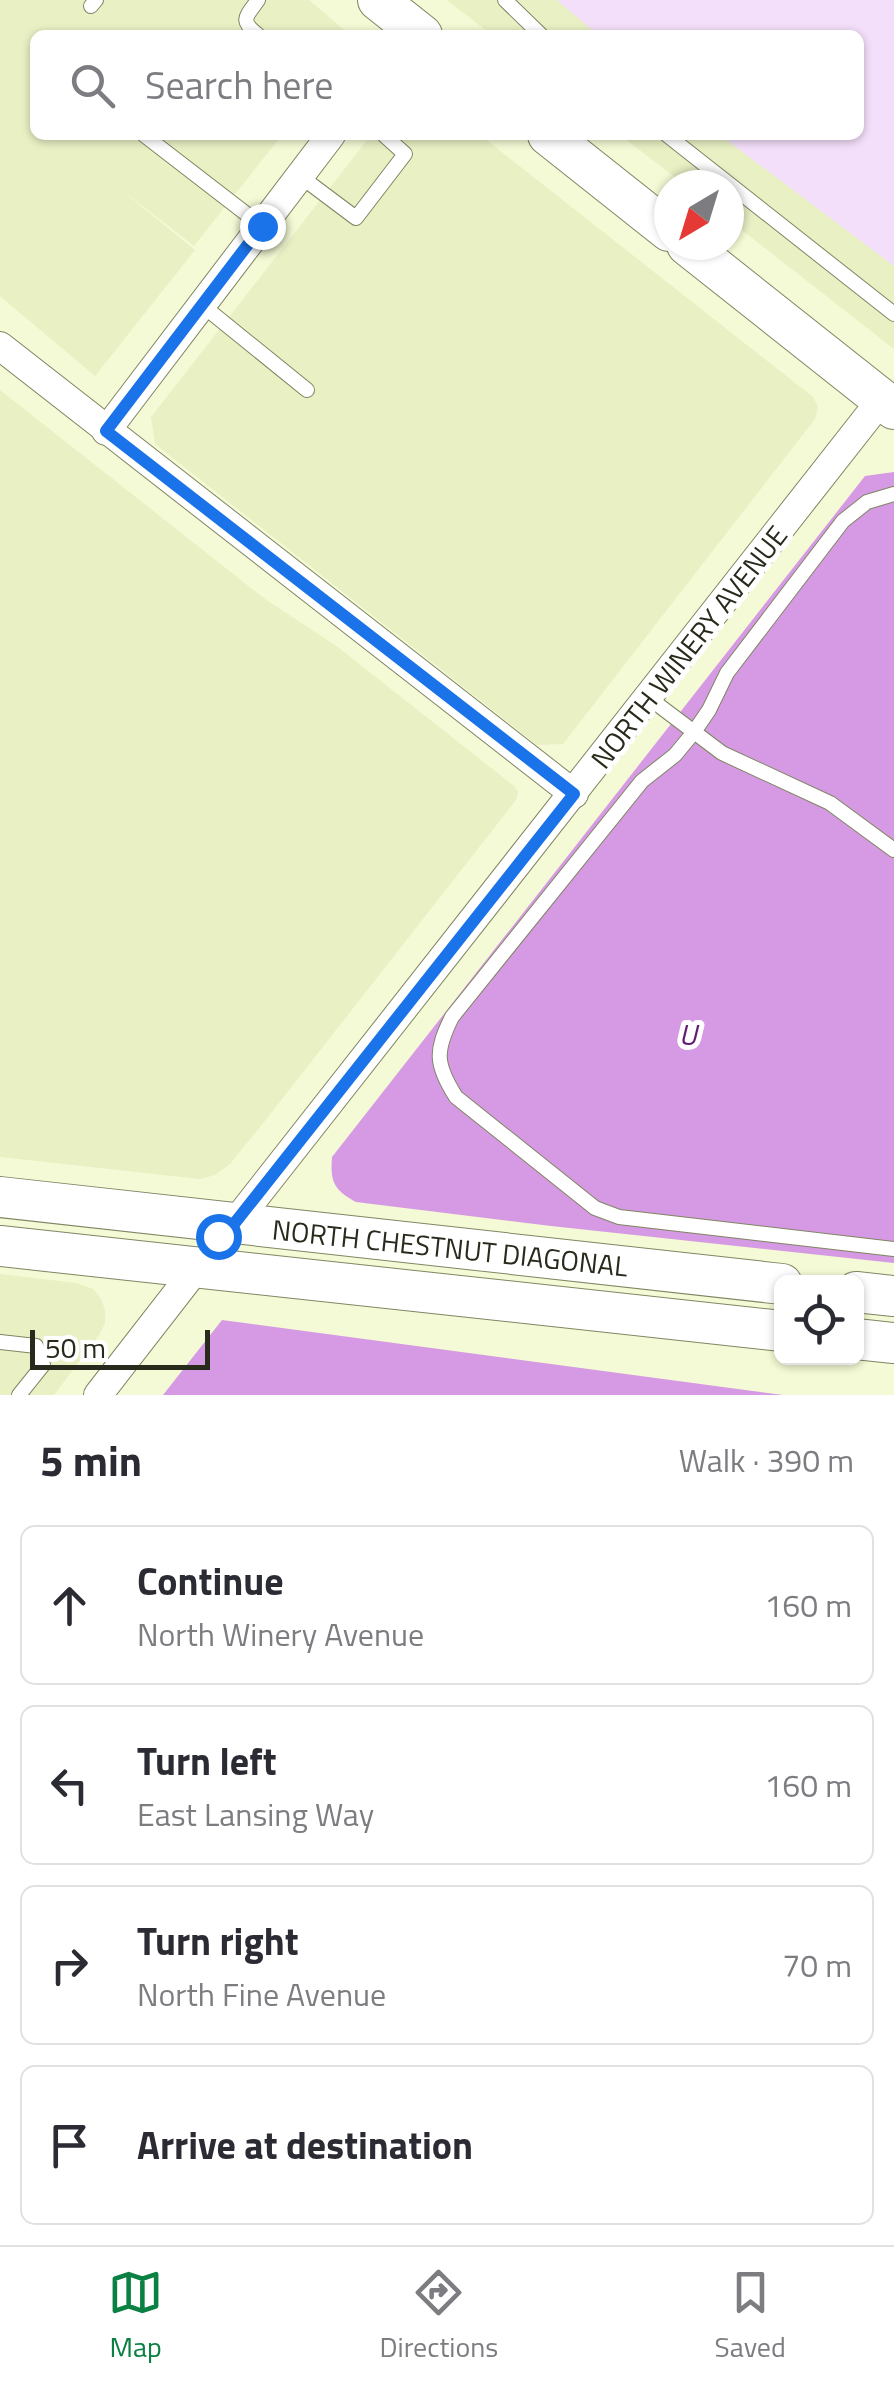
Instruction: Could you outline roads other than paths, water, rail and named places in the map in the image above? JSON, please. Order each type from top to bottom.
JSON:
[{"type":"main road","points":[[378,0],[413,30]]},
{"type":"main road","points":[[554,140],[654,218]]},
{"type":"main road","points":[[706,260],[888,404]]},
{"type":"main road","name":"NORTH CHESTNUT DIAGONAL","points":[[0,1197],[774,1283]]},
{"type":"main road","points":[[0,1234],[52,1227],[195,1242],[208,1241],[234,1224]]},
{"type":"main road","name":"NORTH CHESTNUT DIAGONAL","points":[[0,1246],[774,1329]]},
{"type":"main road","points":[[864,1293],[894,1296]]},
{"type":"main road","points":[[864,1340],[894,1343]]},
{"type":"street","points":[[106,431],[327,140]]},
{"type":"street","points":[[0,346],[574,794]]},
{"type":"street","name":"NORTH WINERY AVENUE","points":[[234,1224],[649,698],[888,404]]},
{"type":"street","points":[[98,1395],[199,1266]]},
{"type":"lane","points":[[252,30],[246,16],[258,0]]},
{"type":"lane","points":[[504,0],[536,30]]},
{"type":"lane","points":[[150,140],[262,226]]},
{"type":"lane","points":[[300,176],[356,218],[404,157],[404,150],[391,140]]},
{"type":"lane","points":[[673,140],[894,314]]},
{"type":"lane","points":[[202,304],[306,390]]},
{"type":"lane","points":[[894,494],[867,502],[843,521],[727,673],[694,732],[675,755],[642,782],[452,1017],[440,1040],[444,1078],[456,1097],[596,1208],[619,1217],[894,1249]]},
{"type":"lane","points":[[649,698],[722,753],[830,803],[894,850]]},
{"type":"lane","points":[[0,1342],[36,1346],[40,1355],[43,1365],[19,1395]]},
{"type":"water","name":"U","points":[[894,472],[894,1263],[356,1202],[343,1193],[333,1179],[332,1157],[865,476]]},
{"type":"water","points":[[222,1320],[783,1395],[163,1395]]}]
